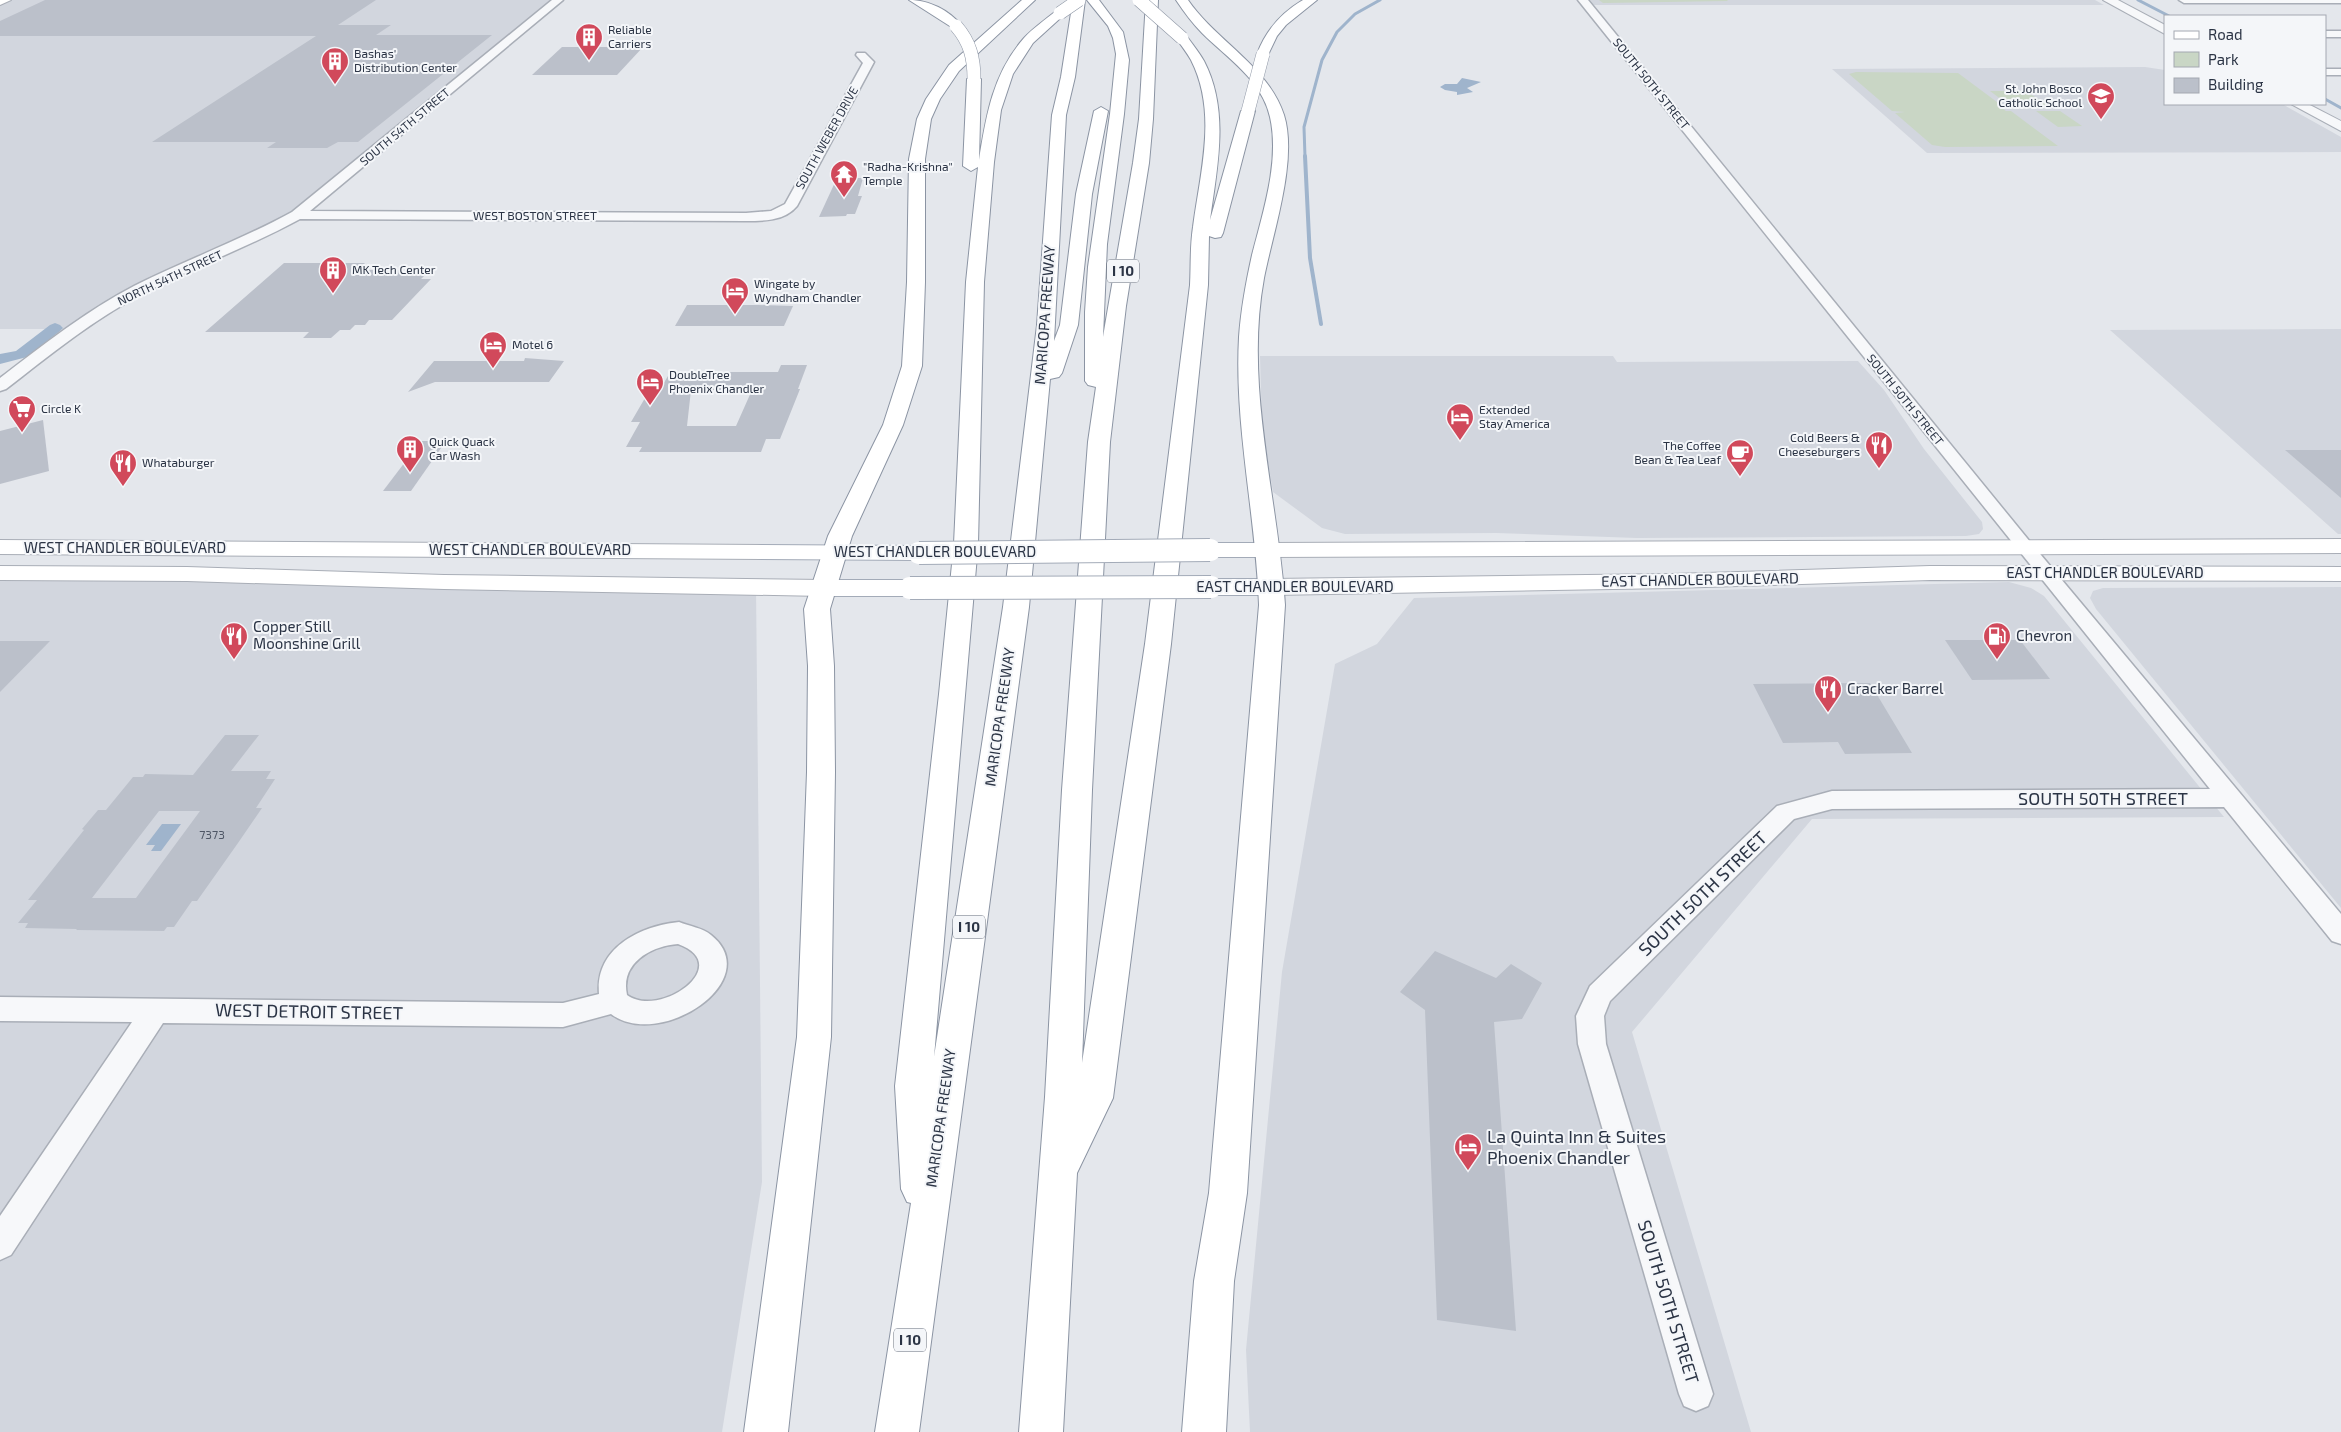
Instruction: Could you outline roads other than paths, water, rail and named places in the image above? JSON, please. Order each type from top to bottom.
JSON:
[{"type":"main road","points":[[0,2],[5,0]]},
{"type":"main road","points":[[915,0],[940,13],[956,26],[968,41],[972,52],[974,79],[968,242],[975,282]]},
{"type":"main road","points":[[766,1432],[814,1037],[821,772],[820,666],[817,609],[840,536],[893,425],[912,366],[916,302],[918,159],[924,120],[938,90],[954,68],[980,42],[1029,0]]},
{"type":"main road","points":[[923,1247],[913,1086],[953,694],[966,544],[975,282],[986,162],[1000,88],[1018,54],[1034,35],[1060,13],[1080,0],[1092,11],[1103,27],[1111,52],[1084,194],[1069,325],[1038,414]]},
{"type":"main road","name":"MARICOPA FREEWAY","points":[[897,1432],[1016,606],[1046,326],[1059,116],[1068,78],[1080,0]]},
{"type":"main road","points":[[1093,0],[1110,20],[1119,37],[1122,49],[1114,146],[1100,228],[1093,336],[1099,442]]},
{"type":"main road","points":[[1057,1175],[1095,1098],[1158,644],[1199,285],[1201,230],[1214,114],[1211,94],[1197,59],[1182,38],[1139,0]]},
{"type":"main road","name":"I 10","points":[[1041,1432],[1057,1175],[1077,790],[1099,442],[1117,306],[1141,163],[1146,119],[1152,0]]},
{"type":"main road","points":[[1182,0],[1204,28],[1260,83],[1274,107],[1278,125],[1278,160],[1252,298],[1248,346],[1253,430],[1271,569],[1228,1192],[1214,1281],[1204,1432]]},
{"type":"main road","points":[[1199,285],[1263,54],[1271,34],[1281,20],[1311,0]]},
{"type":"main road","name":"EAST CHANDLER BOULEVARD","points":[[1058,587],[1212,587],[1271,569],[2024,547],[2341,546]]},
{"type":"main road","name":"WEST CHANDLER BOULEVARD","points":[[0,548],[918,553],[1059,552]]},
{"type":"main road","name":"EAST CHANDLER BOULEVARD","points":[[1059,552],[1210,550],[1271,569],[1672,581],[1930,573],[2341,574]]},
{"type":"main road","name":"WEST CHANDLER BOULEVARD","points":[[0,573],[187,574],[453,582],[823,588],[1058,587]]},
{"type":"street","name":"SOUTH 54TH STREET","points":[[297,215],[558,0]]},
{"type":"street","name":"SOUTH 50TH STREET","points":[[1582,0],[2045,573],[2341,933]]},
{"type":"street","points":[[2109,0],[2164,29]]},
{"type":"street","points":[[2184,0],[2341,0]]},
{"type":"street","points":[[2326,34],[2341,34]]},
{"type":"street","name":"SOUTH WEBER DRIVE","points":[[773,215],[786,210],[790,206],[869,62],[861,55]]},
{"type":"street","points":[[2326,72],[2341,72]]},
{"type":"street","points":[[2300,105],[2341,127]]},
{"type":"street","name":"WEST BOSTON STREET","points":[[297,215],[749,217],[773,215]]},
{"type":"street","name":"NORTH 54TH STREET","points":[[0,386],[75,329],[117,301],[161,279],[269,231],[297,215]]},
{"type":"street","name":"SOUTH 50TH STREET","points":[[1696,1394],[1592,1044],[1590,1016],[1600,994],[1786,812],[1832,800],[2230,798]]},
{"type":"street","name":"WEST DETROIT STREET","points":[[0,1009],[563,1015],[616,1001]]},
{"type":"street","points":[[0,1244],[156,1010]]},
{"type":"water","points":[[1462,78],[1481,82],[1467,88],[1473,92],[1457,95],[1457,92],[1440,87],[1445,84],[1457,84]]},
{"type":"water","points":[[162,824],[181,824],[161,851],[151,851],[155,845],[146,845]]},
{"type":"waterway","points":[[1305,157],[1304,127],[1322,60],[1337,32],[1355,14],[1380,0]]},
{"type":"waterway","points":[[2138,0],[2167,15]]},
{"type":"waterway","points":[[2326,100],[2341,108]]},
{"type":"waterway","points":[[1305,156],[1310,258],[1321,324]]},
{"type":"waterway","points":[[0,359],[21,354],[55,328]]},
{"type":"place","name":"Reliable Carriers","points":[[589,61]]},
{"type":"place","name":"Bashas' Distribution Center","points":[[335,85]]},
{"type":"place","name":"St. John Bosco Catholic School","points":[[2101,120]]},
{"type":"place","name":"\"Radha-Krishna\" Temple","points":[[844,198]]},
{"type":"place","name":"MK Tech Center","points":[[333,294]]},
{"type":"place","name":"Wingate by Wyndham Chandler","points":[[735,315]]},
{"type":"place","name":"Motel 6","points":[[493,369]]},
{"type":"place","name":"DoubleTree Phoenix Chandler","points":[[650,406]]},
{"type":"place","name":"Circle K","points":[[22,433]]},
{"type":"place","name":"Extended Stay America","points":[[1460,441]]},
{"type":"place","name":"Cold Beers & Cheeseburgers","points":[[1879,469]]},
{"type":"place","name":"Quick Quack Car Wash","points":[[410,473]]},
{"type":"place","name":"The Coffee Bean & Tea Leaf","points":[[1740,477]]},
{"type":"place","name":"Whataburger","points":[[123,487]]},
{"type":"place","name":"Copper Still Moonshine Grill","points":[[234,660]]},
{"type":"place","name":"Chevron","points":[[1997,660]]},
{"type":"place","name":"Cracker Barrel","points":[[1828,713]]},
{"type":"place","name":"La Quinta Inn & Suites Phoenix Chandler","points":[[1468,1171]]}]
